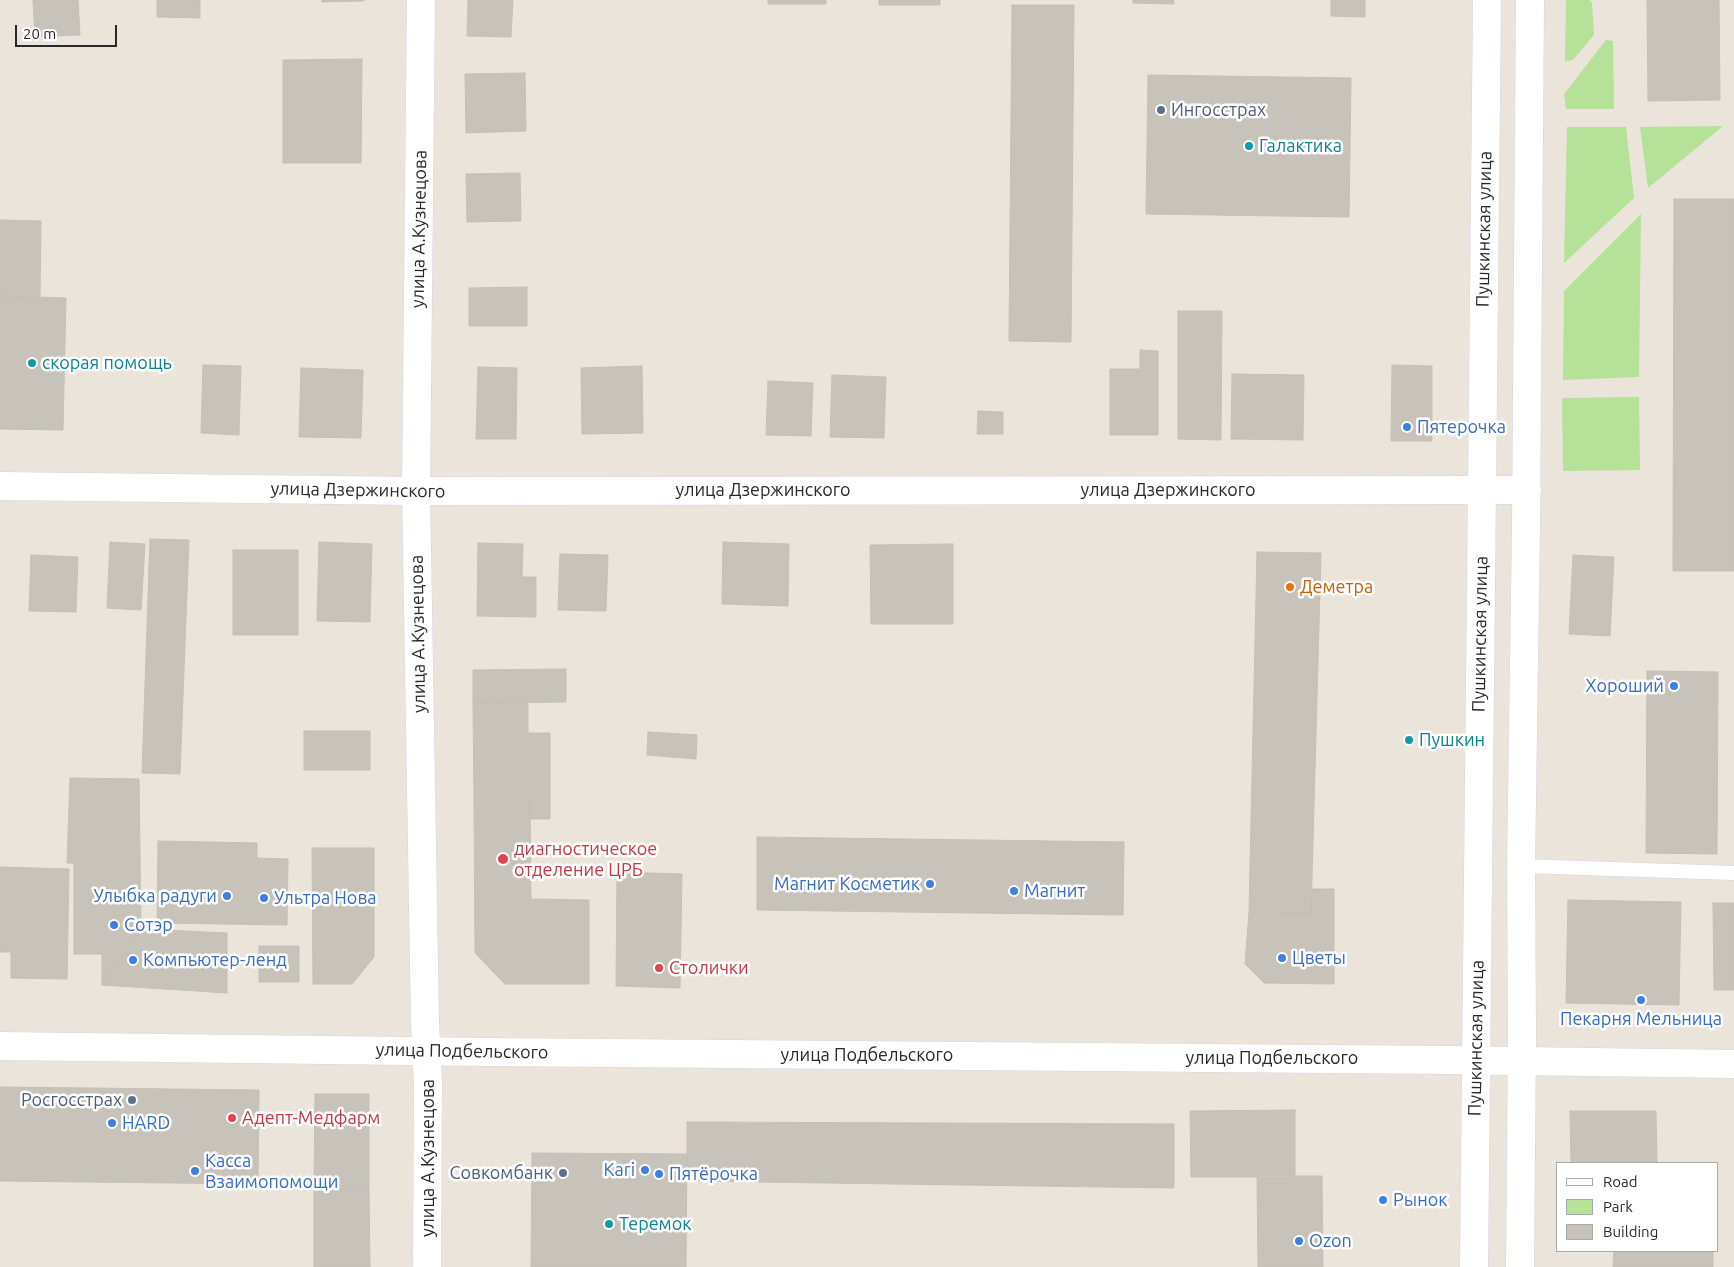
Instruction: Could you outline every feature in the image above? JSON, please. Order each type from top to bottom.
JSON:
[{"type":"main road","name":"улица А.Кузнецова","points":[[421,0],[416,491],[424,1012],[428,1084],[427,1267]]},
{"type":"main road","name":"Пушкинская улица","points":[[1474,1267],[1487,0]]},
{"type":"main road","points":[[1520,1267],[1521,866],[1527,490],[1530,0]]},
{"type":"main road","name":"улица Дзержинского","points":[[0,486],[416,491],[1527,490]]},
{"type":"main road","name":"улица Подбельского","points":[[0,1046],[1734,1064]]},
{"type":"lane","points":[[1521,866],[1734,873]]},
{"type":"green space","points":[[1566,0],[1589,0],[1592,3],[1594,35],[1573,60],[1565,61]]},
{"type":"green space","points":[[1606,40],[1613,41],[1614,109],[1566,109],[1564,94]]},
{"type":"green space","points":[[1723,126],[1648,188],[1640,127]]},
{"type":"green space","points":[[1567,127],[1626,127],[1634,198],[1564,263]]},
{"type":"green space","points":[[1641,214],[1639,377],[1563,380],[1564,291]]},
{"type":"green space","points":[[1639,397],[1640,470],[1563,471],[1562,398]]},
{"type":"building","points":[[33,0],[78,0],[80,35],[35,37]]},
{"type":"building","points":[[157,0],[200,0],[200,18],[157,17]]},
{"type":"building","points":[[322,0],[364,0],[364,1],[322,2]]},
{"type":"building","points":[[468,0],[513,0],[511,37],[467,36]]},
{"type":"building","points":[[768,0],[826,0],[826,4],[768,4]]},
{"type":"building","points":[[879,0],[940,0],[940,5],[879,5]]},
{"type":"building","points":[[1133,0],[1174,0],[1174,4],[1133,3]]},
{"type":"building","points":[[1331,0],[1365,0],[1365,17],[1331,16]]},
{"type":"building","points":[[1647,0],[1719,0],[1720,100],[1648,101]]},
{"type":"building","points":[[1012,5],[1074,5],[1071,342],[1009,341]]},
{"type":"building","points":[[362,59],[361,163],[283,163],[283,60]]},
{"type":"building","points":[[525,73],[526,131],[466,133],[465,74]]},
{"type":"building","name":"Галактика","points":[[1148,75],[1351,78],[1349,217],[1146,214]]},
{"type":"building","points":[[520,173],[521,221],[467,222],[466,174]]},
{"type":"building","points":[[1674,199],[1734,199],[1734,571],[1673,571]]},
{"type":"building","points":[[0,220],[41,221],[40,297],[0,296]]},
{"type":"building","points":[[527,287],[527,326],[469,326],[469,288]]},
{"type":"building","name":"скорая помощь","points":[[0,296],[66,298],[63,430],[0,429]]},
{"type":"building","points":[[1178,311],[1222,311],[1221,440],[1178,439]]},
{"type":"building","points":[[1140,350],[1158,351],[1158,435],[1110,435],[1110,369],[1140,369]]},
{"type":"building","points":[[203,365],[241,366],[239,435],[201,433]]},
{"type":"building","points":[[1392,365],[1432,366],[1432,441],[1391,441]]},
{"type":"building","points":[[642,366],[643,433],[582,434],[581,368]]},
{"type":"building","points":[[478,367],[517,368],[516,439],[476,439]]},
{"type":"building","points":[[301,368],[363,370],[361,438],[299,437]]},
{"type":"building","points":[[1232,374],[1304,375],[1303,440],[1231,439]]},
{"type":"building","points":[[832,375],[886,377],[884,438],[830,437]]},
{"type":"building","points":[[768,381],[813,383],[811,436],[766,435]]},
{"type":"building","points":[[978,411],[1003,412],[1003,434],[977,434]]},
{"type":"building","points":[[150,539],[189,540],[180,774],[142,773]]},
{"type":"building","points":[[110,542],[145,544],[141,610],[107,608]]},
{"type":"building","points":[[319,542],[372,544],[370,622],[317,621]]},
{"type":"building","points":[[723,542],[789,544],[788,606],[722,604]]},
{"type":"building","points":[[478,543],[523,544],[522,577],[536,577],[536,617],[477,616]]},
{"type":"building","points":[[953,544],[953,624],[871,624],[870,545]]},
{"type":"building","points":[[233,550],[298,550],[298,635],[233,635]]},
{"type":"building","points":[[1257,552],[1321,553],[1311,913],[1249,912]]},
{"type":"building","points":[[560,554],[608,555],[606,611],[558,610]]},
{"type":"building","points":[[31,555],[78,557],[76,612],[29,611]]},
{"type":"building","points":[[1573,555],[1614,557],[1610,636],[1569,634]]},
{"type":"building","points":[[566,669],[566,702],[473,703],[473,670]]},
{"type":"building","points":[[1647,671],[1718,672],[1717,854],[1646,853]]},
{"type":"building","points":[[528,702],[528,733],[550,733],[550,819],[531,819],[530,800],[474,800],[473,703]]},
{"type":"building","points":[[304,731],[370,731],[370,770],[304,770]]},
{"type":"building","points":[[648,732],[697,735],[696,759],[647,755]]},
{"type":"building","points":[[70,778],[139,779],[141,929],[102,985],[102,954],[74,954],[74,863],[67,863]]},
{"type":"building","name":"диагностическое отделение ЦРБ","points":[[474,800],[530,800],[531,899],[589,900],[589,984],[505,984],[475,953]]},
{"type":"building","points":[[757,837],[1124,842],[1123,915],[757,910]]},
{"type":"building","points":[[158,841],[257,843],[257,858],[288,859],[287,925],[157,923]]},
{"type":"building","points":[[312,848],[374,848],[374,957],[352,984],[313,984]]},
{"type":"building","points":[[0,867],[69,869],[67,979],[11,978],[11,952],[0,952]]},
{"type":"building","points":[[617,872],[682,874],[680,988],[616,986]]},
{"type":"building","points":[[1312,889],[1334,889],[1334,984],[1264,983],[1245,964],[1249,912],[1311,913]]},
{"type":"building","points":[[1568,900],[1681,902],[1679,1005],[1566,1003]]},
{"type":"building","points":[[1713,903],[1734,903],[1734,990],[1714,990]]},
{"type":"building","points":[[141,929],[227,933],[227,993],[102,985]]},
{"type":"building","points":[[259,946],[299,946],[299,982],[259,982]]},
{"type":"building","points":[[0,1087],[259,1090],[258,1184],[0,1181]]},
{"type":"building","points":[[315,1094],[369,1094],[369,1190],[314,1189]]},
{"type":"building","points":[[1295,1110],[1295,1177],[1191,1177],[1190,1111]]},
{"type":"building","points":[[1570,1111],[1656,1111],[1657,1162],[1571,1162]]},
{"type":"building","points":[[687,1122],[1174,1124],[1174,1188],[687,1181]]},
{"type":"building","name":"Теремок","points":[[532,1153],[687,1154],[686,1267],[531,1267]]},
{"type":"building","points":[[1257,1176],[1322,1176],[1323,1267],[1258,1267]]},
{"type":"building","points":[[314,1189],[369,1190],[370,1267],[314,1267]]},
{"type":"building","points":[[1614,1252],[1713,1252],[1713,1267],[1613,1267]]},
{"type":"place","name":"Ингосстрах","points":[[1161,110]]},
{"type":"place","name":"Галактика","points":[[1249,146]]},
{"type":"place","name":"скорая помощь","points":[[32,363]]},
{"type":"place","name":"Пятерочка","points":[[1407,427]]},
{"type":"place","name":"Деметра","points":[[1290,587]]},
{"type":"place","name":"Хороший","points":[[1674,686]]},
{"type":"place","name":"Пушкин","points":[[1409,740]]},
{"type":"place","name":"диагностическое отделение ЦРБ","points":[[503,859]]},
{"type":"place","name":"Магнит Косметик","points":[[930,884]]},
{"type":"place","name":"Магнит","points":[[1014,891]]},
{"type":"place","name":"Улыбка радуги","points":[[227,896]]},
{"type":"place","name":"Ультра Нова","points":[[264,898]]},
{"type":"place","name":"Сотэр","points":[[114,925]]},
{"type":"place","name":"Цветы","points":[[1282,958]]},
{"type":"place","name":"Компьютер-ленд","points":[[133,960]]},
{"type":"place","name":"Столички","points":[[659,968]]},
{"type":"place","name":"Пекарня Мельница","points":[[1641,1000]]},
{"type":"place","name":"Росгосстрах","points":[[132,1100]]},
{"type":"place","name":"Адепт-Медфарм","points":[[232,1118]]},
{"type":"place","name":"HARD","points":[[112,1123]]},
{"type":"place","name":"Kari","points":[[645,1170]]},
{"type":"place","name":"Касса Взаимопомощи","points":[[195,1171]]},
{"type":"place","name":"Совкомбанк","points":[[563,1173]]},
{"type":"place","name":"Пятёрочка","points":[[659,1174]]},
{"type":"place","name":"Рынок","points":[[1383,1200]]},
{"type":"place","name":"Теремок","points":[[609,1224]]},
{"type":"place","name":"Ozon","points":[[1299,1241]]}]
